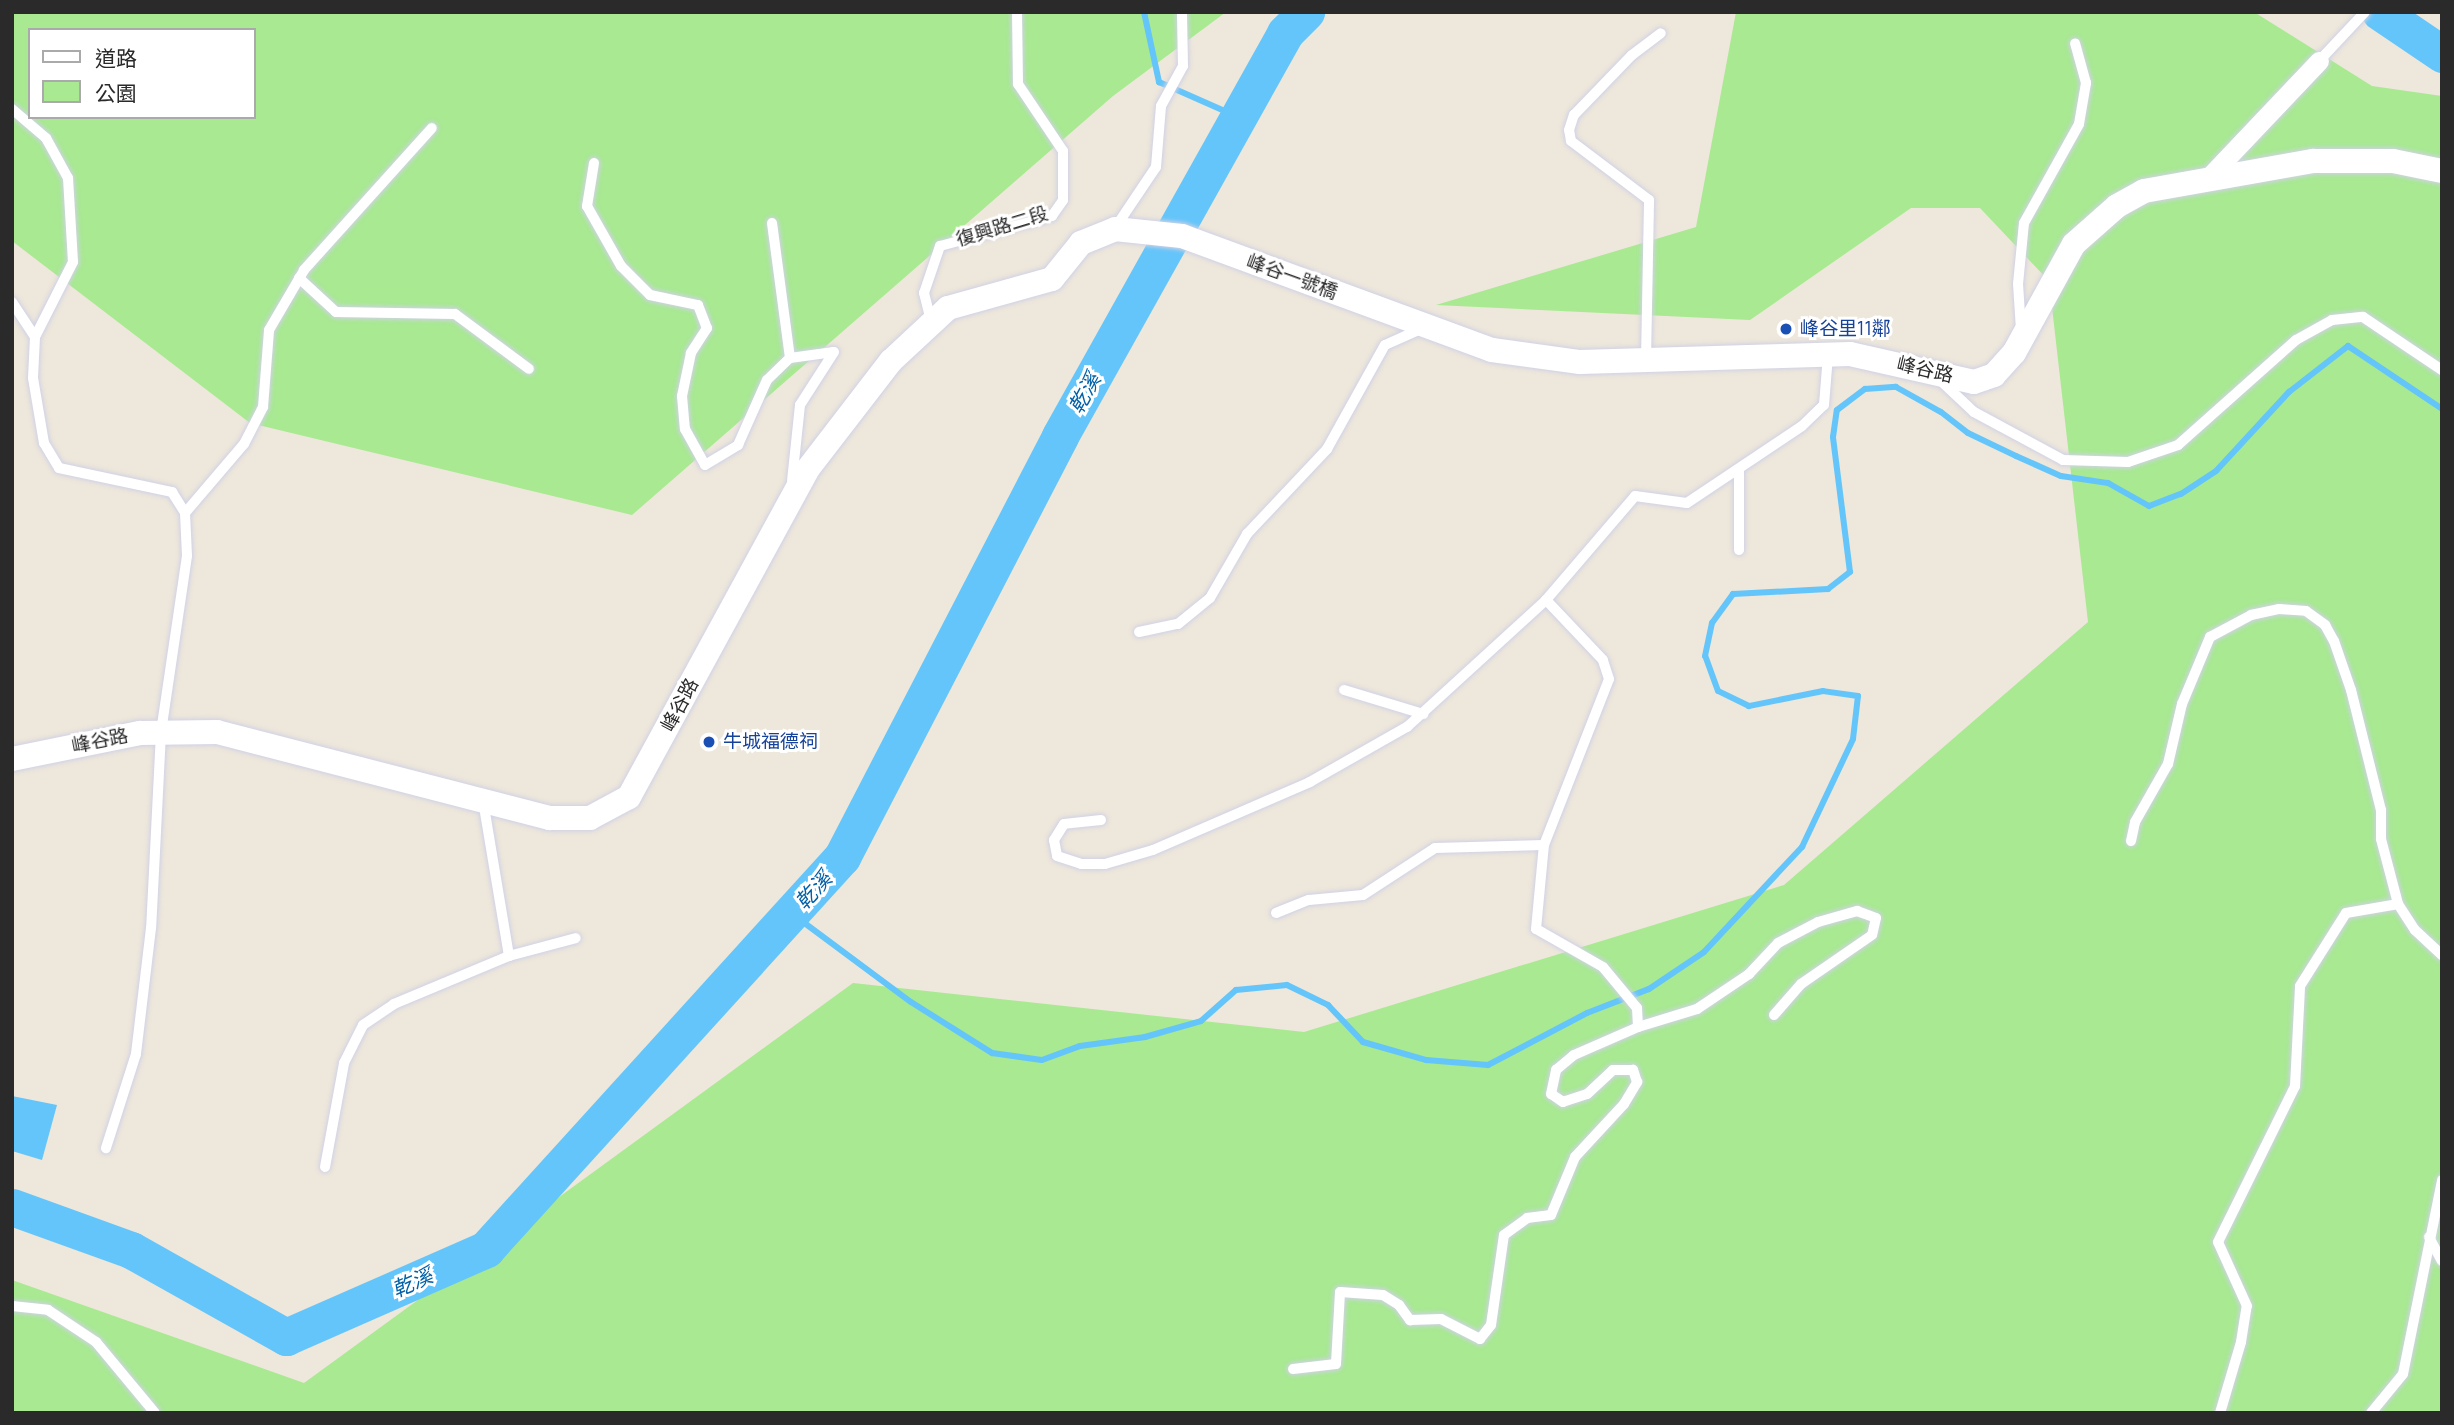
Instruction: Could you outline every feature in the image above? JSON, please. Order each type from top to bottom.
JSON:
[{"type":"street","points":[[2206,180],[2319,61]]},
{"type":"street","name":"峰谷路","points":[[1402,317],[1492,350],[1580,362],[1850,354],[1974,382],[1994,375],[2022,339],[2074,244],[2117,206],[2144,191],[2314,161],[2393,161],[2442,171]]},
{"type":"street","name":"峰谷路","points":[[12,759],[161,733],[228,734],[550,818],[590,818],[629,797],[790,498],[862,394],[932,323],[948,308],[1052,279],[1081,243],[1116,229],[1182,236]]},
{"type":"street","name":"峰谷一號橋","points":[[1182,236],[1402,317]]},
{"type":"lane","name":"復興路二段","points":[[932,323],[924,293],[940,246],[1052,216],[1063,200],[1063,151],[1018,84],[1017,12]]},
{"type":"lane","points":[[1116,229],[1156,167],[1157,123],[1165,99],[1183,66],[1182,12]]},
{"type":"lane","points":[[2319,61],[2365,12]]},
{"type":"lane","points":[[1646,360],[1649,200],[1571,141],[1569,130],[1574,115],[1632,55],[1661,33]]},
{"type":"lane","points":[[2022,339],[2018,284],[2024,223],[2078,124],[2086,83],[2075,43]]},
{"type":"lane","points":[[12,109],[46,138],[68,178],[73,262],[35,337],[33,378],[44,443],[59,468],[172,492],[185,513],[187,556],[161,733],[151,928],[136,1054],[106,1148]]},
{"type":"lane","points":[[185,513],[244,444],[263,407],[269,330],[299,278],[432,128]]},
{"type":"lane","points":[[594,163],[587,206],[602,239],[650,295],[698,305],[707,328],[691,353],[682,396],[685,429],[705,465],[738,445],[768,380],[790,358],[834,352],[800,405],[790,498]]},
{"type":"lane","points":[[772,223],[790,358]]},
{"type":"lane","points":[[299,278],[336,312],[455,314],[529,369]]},
{"type":"lane","points":[[12,302],[35,337]]},
{"type":"lane","points":[[1930,371],[1974,412],[2063,460],[2128,462],[2178,445],[2296,340],[2332,320],[2363,317],[2442,370]]},
{"type":"lane","points":[[1139,632],[1178,624],[1210,598],[1247,534],[1327,449],[1385,345],[1427,326]]},
{"type":"lane","points":[[1101,820],[1064,824],[1054,840],[1057,856],[1081,864],[1105,864],[1153,850],[1310,782],[1423,714],[1546,600],[1635,496],[1687,503],[1802,426],[1824,405],[1828,355]]},
{"type":"lane","points":[[1739,470],[1739,550]]},
{"type":"lane","points":[[1546,600],[1603,660],[1609,679],[1544,845],[1536,929],[1603,967],[1637,1008],[1638,1027]]},
{"type":"lane","points":[[2131,841],[2135,822],[2168,764],[2182,704],[2210,637],[2251,615],[2279,609],[2306,611],[2325,625],[2334,641],[2351,690],[2381,810],[2381,839],[2398,904],[2415,930],[2442,955]]},
{"type":"lane","points":[[1344,690],[1423,714]]},
{"type":"lane","points":[[483,801],[509,956]]},
{"type":"lane","points":[[1276,913],[1310,900],[1363,895],[1435,848],[1544,845]]},
{"type":"lane","points":[[2220,1413],[2241,1342],[2246,1306],[2218,1242],[2295,1086],[2300,986],[2346,914],[2398,904]]},
{"type":"lane","points":[[1293,1369],[1336,1364],[1340,1292],[1382,1295],[1399,1305],[1409,1320],[1441,1319],[1480,1339],[1491,1325],[1504,1235],[1527,1218],[1551,1215],[1575,1157],[1624,1104],[1637,1082],[1633,1070],[1614,1070],[1587,1094],[1563,1102],[1550,1094],[1556,1070],[1574,1055],[1638,1027],[1697,1009],[1749,974],[1778,943],[1818,922],[1857,911],[1876,918],[1872,935],[1801,984],[1774,1015]]},
{"type":"lane","points":[[325,1167],[344,1063],[363,1025],[394,1004],[509,956],[576,938]]},
{"type":"lane","points":[[2371,1413],[2403,1374],[2428,1237],[2442,1180]]},
{"type":"lane","points":[[2428,1237],[2442,1261]]},
{"type":"lane","points":[[12,1306],[48,1310],[96,1342],[155,1413]]},
{"type":"green space","points":[[12,12],[1226,12],[1113,96],[632,515],[250,423],[12,241]]},
{"type":"green space","points":[[1736,12],[2254,12],[2372,86],[2442,96],[2442,1413],[12,1413],[12,1280],[304,1383],[853,983],[1304,1032],[1784,885],[2088,622],[2049,281],[1980,208],[1911,208],[1750,320],[1436,305],[1696,227]]},
{"type":"water","points":[[12,1096],[57,1105],[42,1160],[12,1151]]},
{"type":"waterway","points":[[1144,12],[1159,82],[1238,117]]},
{"type":"waterway","name":"乾溪","points":[[12,1207],[131,1250],[286,1337],[486,1249],[842,857],[1060,436],[1285,33],[1306,12]]},
{"type":"waterway","name":"乾溪","points":[[2380,12],[2442,54]]},
{"type":"waterway","points":[[791,913],[911,1002],[992,1053],[1042,1060],[1080,1046],[1145,1037],[1201,1021],[1236,990],[1287,985],[1328,1005],[1363,1042],[1426,1060],[1488,1065],[1587,1013],[1649,989],[1704,952],[1802,847],[1853,739],[1858,696],[1823,691],[1749,706],[1718,691],[1705,656],[1712,623],[1733,594],[1828,589],[1850,572],[1833,437],[1837,410],[1865,389],[1896,387],[1941,412],[1968,433],[2016,456],[2061,476],[2108,483],[2149,506],[2181,494],[2216,471],[2289,392],[2348,346],[2442,409]]},
{"type":"place","name":"峰谷里11鄰","points":[[1786,329]]},
{"type":"place","name":"牛城福德祠","points":[[709,742]]}]
